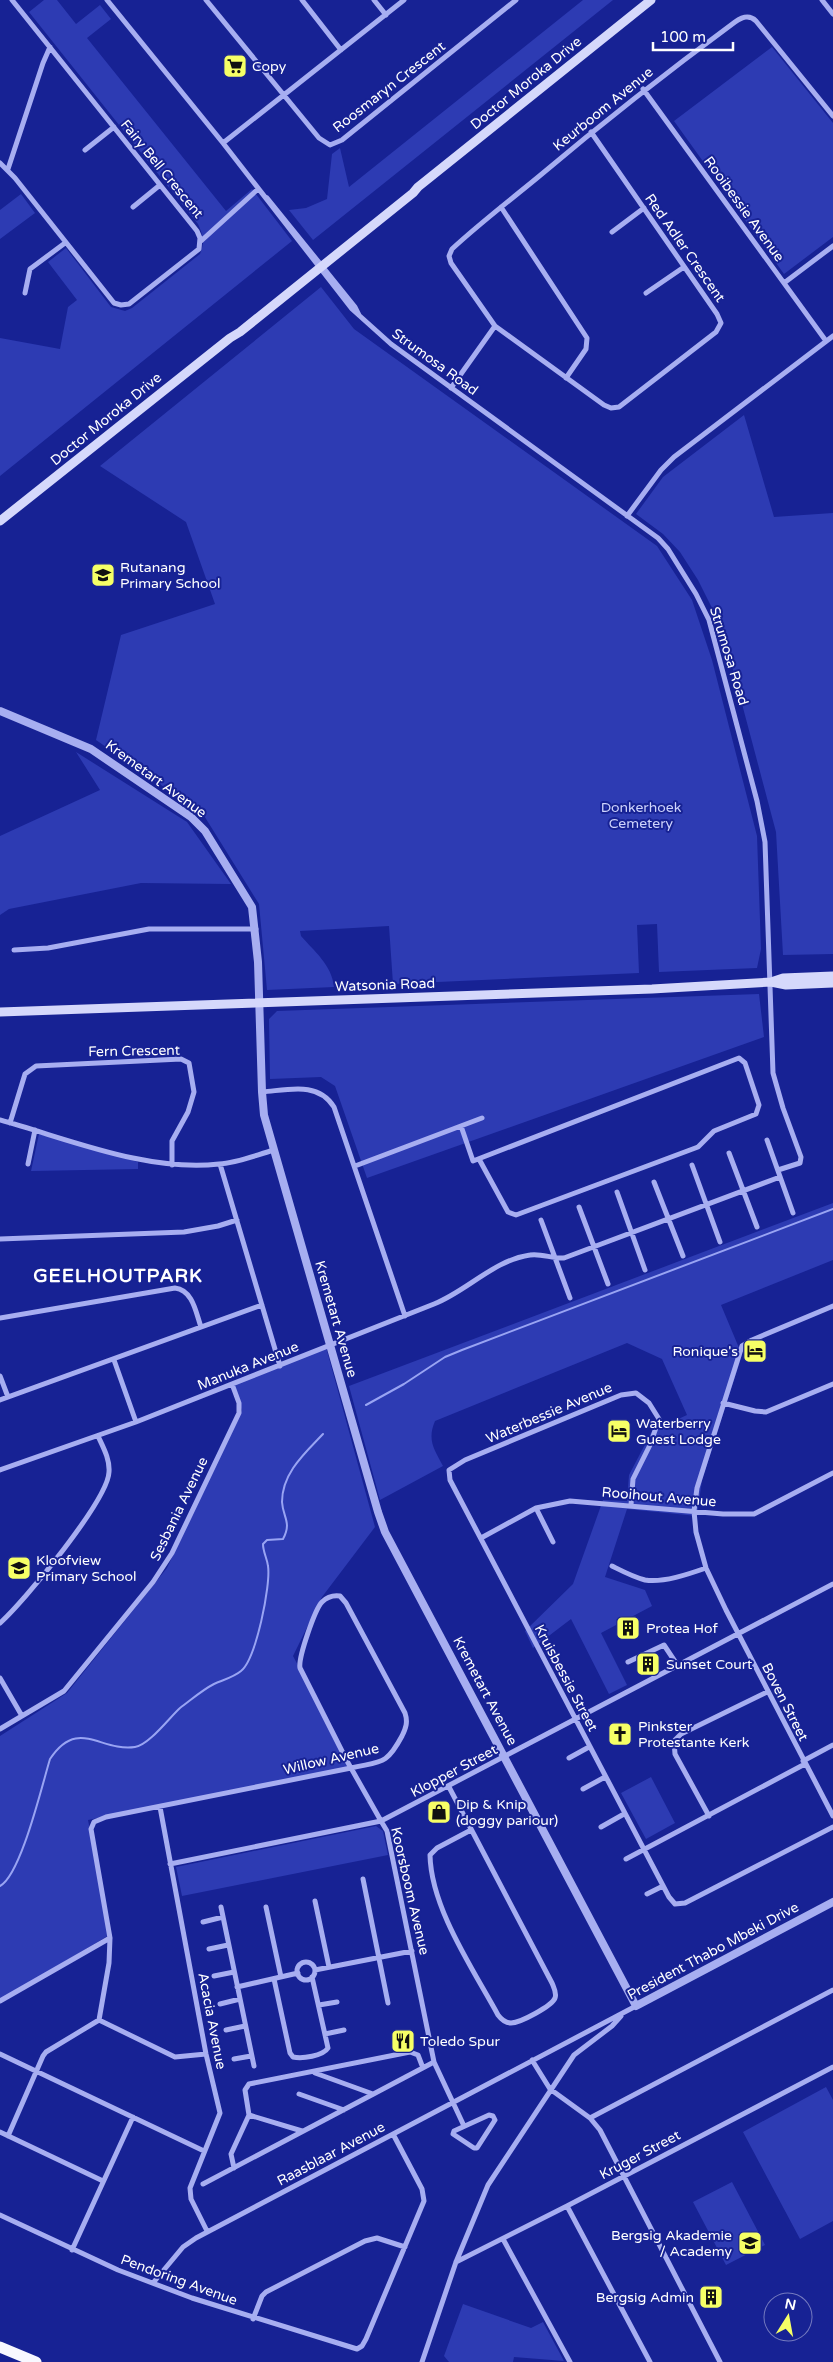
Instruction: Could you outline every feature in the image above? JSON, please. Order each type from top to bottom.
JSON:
[{"type":"highway","points":[[0,2347],[36,2362]]},
{"type":"main road","name":"Doctor Moroka Drive","points":[[0,522],[230,338],[240,332],[651,0]]},
{"type":"main road","name":"Watsonia Road","points":[[771,982],[783,978],[833,976]]},
{"type":"main road","name":"Watsonia Road","points":[[0,1012],[259,1001],[652,989],[771,982],[786,985],[833,983]]},
{"type":"street","name":"Fairy Bell Crescent","points":[[0,163],[8,169],[114,303],[124,305],[199,249],[201,241],[197,231],[12,0]]},
{"type":"street","name":"Strumosa Road","points":[[107,0],[355,307],[359,315],[376,333],[658,538],[668,549],[702,605],[714,635],[762,826],[771,982],[773,1073],[782,1108],[801,1157],[800,1163],[778,1170]]},
{"type":"street","name":"Roosmaryn Crescent","points":[[206,0],[324,143],[330,145],[337,143],[516,0]]},
{"type":"street","points":[[302,0],[341,50]]},
{"type":"street","points":[[374,0],[386,15]]},
{"type":"street","points":[[223,144],[404,0]]},
{"type":"street","points":[[822,0],[833,14]]},
{"type":"street","name":"Keurboom Avenue","points":[[449,256],[456,245],[643,89],[735,22],[748,16],[756,21],[833,116]]},
{"type":"street","points":[[8,169],[42,63],[50,48]]},
{"type":"street","name":"Rooibessie Avenue","points":[[643,89],[826,341]]},
{"type":"street","points":[[85,150],[114,127]]},
{"type":"street","name":"Red Adler Crescent","points":[[449,256],[451,263],[495,326],[606,406],[616,408],[716,332],[720,327],[720,319],[591,132]]},
{"type":"street","points":[[133,207],[160,184]]},
{"type":"street","points":[[201,241],[258,189]]},
{"type":"street","points":[[501,208],[587,338],[586,349],[566,378]]},
{"type":"street","points":[[612,232],[644,208]]},
{"type":"street","points":[[25,293],[30,269],[65,243]]},
{"type":"street","points":[[784,284],[833,246]]},
{"type":"street","points":[[646,293],[684,267]]},
{"type":"street","points":[[451,388],[495,326]]},
{"type":"street","points":[[627,516],[661,470],[674,457],[833,336]]},
{"type":"street","name":"Kremetart Avenue","points":[[0,711],[91,749],[192,817],[205,831],[252,906],[256,930],[264,1115],[385,1532],[506,1757],[636,2006]]},
{"type":"street","points":[[14,950],[68,945],[149,929],[256,930]]},
{"type":"street","points":[[461,1126],[473,1161],[479,1158],[735,1058],[742,1059],[745,1063],[759,1105],[756,1114],[714,1131],[698,1147],[516,1215],[508,1212],[479,1158]]},
{"type":"street","name":"Fern Crescent","points":[[10,1122],[25,1074],[36,1066],[181,1059],[189,1063],[194,1092],[188,1112],[172,1140],[172,1165]]},
{"type":"street","points":[[262,1092],[311,1089],[321,1094],[334,1107],[405,1316]]},
{"type":"street","points":[[355,1166],[482,1118]]},
{"type":"street","points":[[0,1120],[136,1159],[172,1165],[220,1164],[274,1150]]},
{"type":"street","points":[[28,1164],[36,1130]]},
{"type":"street","points":[[766,1140],[794,1212]]},
{"type":"street","points":[[729,1153],[757,1227]]},
{"type":"street","points":[[220,1164],[280,1366]]},
{"type":"street","points":[[692,1165],[720,1242]]},
{"type":"street","points":[[555,1258],[566,1257],[780,1177]]},
{"type":"street","points":[[654,1182],[683,1256]]},
{"type":"street","points":[[617,1192],[645,1270]]},
{"type":"street","points":[[580,1207],[608,1284]]},
{"type":"street","points":[[0,1239],[184,1232],[218,1226],[237,1220]]},
{"type":"street","points":[[541,1220],[570,1298]]},
{"type":"street","name":"Manuka Avenue","points":[[0,1470],[136,1422],[405,1316],[452,1296],[496,1267],[532,1254],[555,1258]]},
{"type":"street","points":[[0,1318],[175,1288],[184,1290],[189,1294],[201,1327]]},
{"type":"street","points":[[0,1400],[262,1305]]},
{"type":"street","name":"Boven Street","points":[[833,1306],[742,1346],[699,1478],[694,1511],[696,1532],[706,1568],[767,1692],[833,1816]]},
{"type":"street","points":[[114,1360],[136,1422]]},
{"type":"street","points":[[0,1376],[8,1397]]},
{"type":"street","name":"Sesbania Avenue","points":[[0,1729],[64,1691],[163,1569],[239,1412],[239,1403],[232,1384]]},
{"type":"street","points":[[723,1403],[766,1412],[833,1384]]},
{"type":"street","name":"Waterbessie Avenue","points":[[464,1460],[626,1393],[636,1393],[649,1403],[659,1419],[650,1445],[634,1479],[631,1505]]},
{"type":"street","points":[[0,1623],[60,1553],[93,1508],[109,1473],[108,1460],[98,1436]]},
{"type":"street","name":"Kruisbessie Street","points":[[464,1460],[453,1466],[448,1474],[574,1720],[663,1886],[675,1904],[682,1904],[833,1827]]},
{"type":"street","name":"Rooihout Avenue","points":[[481,1538],[536,1508],[570,1501],[754,1514],[833,1473]]},
{"type":"street","points":[[536,1508],[553,1542]]},
{"type":"street","points":[[612,1566],[636,1577],[650,1580],[693,1573],[706,1568]]},
{"type":"street","name":"Klopper Street","points":[[170,1864],[381,1821],[833,1584]]},
{"type":"street","name":"Koorsboom Avenue","points":[[335,1595],[324,1600],[320,1606],[299,1664],[351,1768],[387,1831],[434,2062],[454,2101],[464,2126]]},
{"type":"street","name":"Willow Avenue","points":[[110,1938],[92,1837],[91,1829],[94,1822],[106,1817],[351,1768],[383,1760],[391,1756],[406,1728],[407,1719],[394,1690],[346,1603],[340,1596],[335,1595]]},
{"type":"street","points":[[628,1662],[664,1645],[678,1666]]},
{"type":"street","points":[[0,1678],[22,1716]]},
{"type":"street","points":[[709,1816],[675,1754],[674,1741],[681,1734],[767,1692]]},
{"type":"street","points":[[626,1858],[709,1816],[833,1745]]},
{"type":"street","points":[[569,1758],[589,1747]]},
{"type":"street","points":[[583,1789],[606,1777]]},
{"type":"street","points":[[449,1787],[556,1993],[555,2000],[549,2006],[518,2021],[508,2023],[498,2015],[443,1912],[430,1855],[437,1848],[471,1830]]},
{"type":"street","name":"Acacia Avenue","points":[[160,1807],[206,2054],[220,2113],[192,2181],[190,2194],[207,2231]]},
{"type":"street","points":[[600,1827],[624,1814]]},
{"type":"street","points":[[363,1879],[388,2003]]},
{"type":"street","points":[[647,1894],[663,1886]]},
{"type":"street","points":[[315,1901],[329,1967]]},
{"type":"street","name":"President Thabo Mbeki Drive","points":[[422,2362],[456,2262],[488,2185],[574,2055],[612,2026],[624,2012],[833,1902]]},
{"type":"street","points":[[221,1907],[254,2066]]},
{"type":"street","points":[[266,1907],[281,1977]]},
{"type":"street","points":[[203,1922],[223,1917]]},
{"type":"street","points":[[0,2001],[110,1938]]},
{"type":"street","points":[[8,2136],[46,2052],[99,2020],[109,1962],[110,1938]]},
{"type":"street","points":[[209,1949],[228,1945]]},
{"type":"street","points":[[315,1970],[412,1951]]},
{"type":"street","points":[[312,1978],[303,1979],[298,1974],[298,1968],[304,1963],[310,1963],[315,1970]]},
{"type":"street","points":[[274,1979],[291,2056],[298,2058],[325,2052],[328,2048],[312,1978],[315,1970]]},
{"type":"street","points":[[214,1976],[234,1972]]},
{"type":"street","points":[[237,1987],[298,1974]]},
{"type":"street","points":[[590,2118],[833,1990]]},
{"type":"street","points":[[220,2004],[240,1999]]},
{"type":"street","points":[[319,2006],[337,2002]]},
{"type":"street","name":"Raasblaar Avenue","points":[[153,2283],[184,2247],[207,2231],[624,2012]]},
{"type":"street","points":[[99,2020],[175,2057],[206,2054]]},
{"type":"street","points":[[226,2030],[245,2026]]},
{"type":"street","points":[[325,2034],[344,2030]]},
{"type":"street","points":[[234,2168],[231,2154],[249,2115],[245,2088],[249,2084],[414,2052],[418,2055],[423,2068]]},
{"type":"street","points":[[0,2054],[204,2151]]},
{"type":"street","points":[[234,2059],[251,2056]]},
{"type":"street","points":[[532,2060],[550,2089],[590,2118],[600,2130],[720,2362]]},
{"type":"street","points":[[203,2184],[434,2062]]},
{"type":"street","name":"Kruger Street","points":[[456,2262],[833,2067]]},
{"type":"street","points":[[313,2072],[373,2094]]},
{"type":"street","points":[[299,2094],[344,2110]]},
{"type":"street","points":[[249,2115],[302,2131]]},
{"type":"street","points":[[489,2115],[494,2118],[494,2123],[477,2148],[454,2135],[453,2131],[464,2126],[489,2115]]},
{"type":"street","points":[[72,2250],[133,2118]]},
{"type":"street","points":[[0,2132],[103,2181]]},
{"type":"street","points":[[253,2319],[262,2296],[266,2292],[365,2241],[377,2238],[406,2247],[423,2205],[424,2196],[393,2134]]},
{"type":"street","points":[[567,2206],[650,2362]]},
{"type":"street","name":"Pendoring Avenue","points":[[0,2216],[72,2250],[153,2283],[253,2319],[357,2350],[366,2339],[406,2247]]},
{"type":"street","points":[[503,2239],[570,2362]]},
{"type":"green space","points":[[44,0],[57,0],[76,24],[100,5],[111,19],[87,38],[226,211],[252,189],[292,241],[0,476],[0,338],[60,349],[68,307],[77,300],[48,262],[66,248],[111,307],[125,311],[132,308],[200,254],[203,242],[198,224],[29,12]]},
{"type":"green space","points":[[583,0],[613,0],[313,240],[289,210],[306,208],[327,199],[332,154],[340,148],[349,187]]},
{"type":"green space","points":[[772,47],[833,123],[833,237],[784,274],[674,121]]},
{"type":"green space","points":[[21,194],[35,213],[0,239],[0,210]]},
{"type":"green space","name":"Donkerhoek Cemetery","points":[[321,287],[354,329],[657,546],[692,600],[712,660],[757,836],[761,949],[757,968],[659,972],[657,924],[637,925],[639,973],[393,984],[389,926],[300,931],[301,936],[326,965],[333,979],[334,987],[267,990],[259,904],[203,814],[96,740],[121,635],[215,604],[186,522],[100,466]]},
{"type":"green space","points":[[744,415],[774,517],[833,513],[833,954],[783,955],[776,832],[729,655],[712,608],[698,580],[680,552],[663,534],[636,514],[663,477]]},
{"type":"green space","points":[[76,752],[187,822],[231,884],[141,883],[9,909],[0,915],[0,836],[100,790]]},
{"type":"green space","points":[[759,994],[764,1037],[367,1178],[335,1086],[321,1077],[270,1079],[269,1019],[277,1011]]},
{"type":"green space","points":[[39,1134],[138,1162],[138,1169],[31,1171]]},
{"type":"green space","points":[[833,1203],[833,1260],[721,1305],[742,1355],[702,1480],[697,1516],[627,1509],[605,1577],[645,1590],[652,1606],[601,1633],[627,1685],[609,1694],[571,1619],[533,1648],[525,1631],[573,1584],[603,1500],[627,1501],[629,1475],[652,1431],[687,1415],[662,1359],[627,1343],[435,1421],[432,1439],[434,1449],[443,1466],[380,1500],[349,1386]]},
{"type":"green space","points":[[326,1347],[375,1527],[322,1597],[293,1656],[352,1767],[88,1820],[111,1934],[0,2000],[0,1736],[67,1693],[167,1568],[242,1410],[232,1384]]},
{"type":"green space","points":[[651,1777],[675,1823],[646,1839],[621,1793]]},
{"type":"green space","points":[[376,1826],[383,1831],[388,1855],[182,1896],[176,1867]]},
{"type":"green space","points":[[826,2087],[833,2100],[833,2221],[800,2239],[743,2132]]},
{"type":"green space","points":[[732,2182],[765,2245],[726,2265],[693,2202]]},
{"type":"green space","points":[[463,2304],[531,2328],[543,2322],[564,2361],[514,2357],[513,2362],[449,2362],[444,2356]]},
{"type":"waterway","points":[[366,1405],[404,1384],[445,1357],[833,1209]]},
{"type":"waterway","points":[[0,1886],[8,1878],[16,1865],[30,1828],[50,1759],[60,1747],[70,1740],[80,1738],[122,1747],[141,1745],[180,1708],[197,1695],[214,1684],[232,1677],[247,1664],[257,1638],[265,1604],[268,1566],[263,1544],[267,1540],[283,1539],[287,1528],[282,1502],[286,1482],[296,1464],[323,1434]]},
{"type":"place","name":"Copy","points":[[235,66]]},
{"type":"place","name":"Rutanang Primary School","points":[[103,575]]},
{"type":"place","name":"Ronique's","points":[[755,1351]]},
{"type":"place","name":"Waterberry Guest Lodge","points":[[619,1431]]},
{"type":"place","name":"Kloofview Primary School","points":[[19,1568]]},
{"type":"place","name":"Protea Hof","points":[[628,1628]]},
{"type":"place","name":"Sunset Court","points":[[648,1664]]},
{"type":"place","name":"Pinkster Protestante Kerk","points":[[620,1734]]},
{"type":"place","name":"Dip & Knip (doggy pariour)","points":[[439,1812]]},
{"type":"place","name":"Toledo Spur","points":[[403,2041]]},
{"type":"place","name":"Bergsig Akademie / Academy","points":[[750,2243]]},
{"type":"place","name":"Bergsig Admin","points":[[711,2297]]},
{"type":"district","name":"GEELHOUTPARK","points":[[118,1276]]}]
